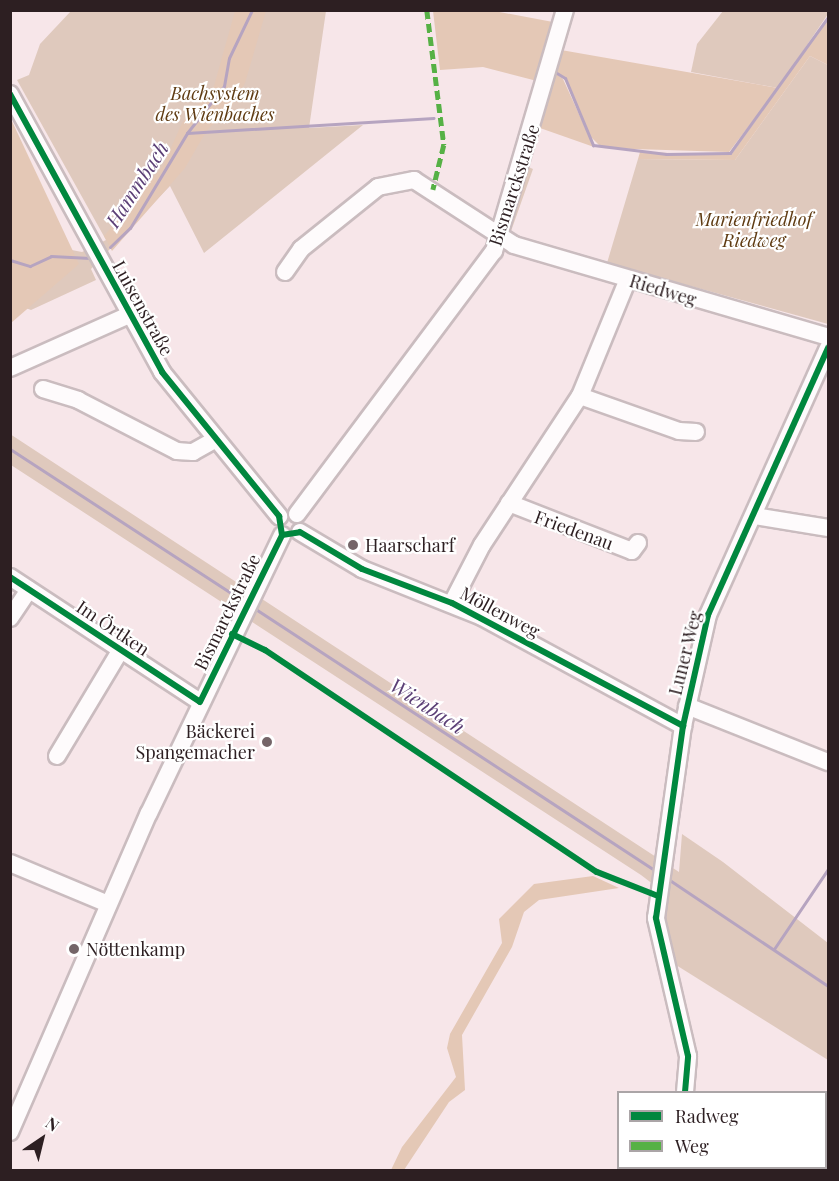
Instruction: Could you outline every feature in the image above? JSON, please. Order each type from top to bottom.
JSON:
[{"type":"street","name":"Bismarckstraße","points":[[297,514],[461,301],[498,238],[565,10]]},
{"type":"street","name":"Luisenstraße","points":[[10,94],[103,268],[162,372],[213,441],[279,516]]},
{"type":"street","name":"Riedweg","points":[[285,272],[301,249],[393,180],[425,184],[498,238],[628,279],[828,337]]},
{"type":"street","name":"Friedenau","points":[[452,603],[509,503],[580,396],[628,279]]},
{"type":"street","points":[[10,368],[129,315]]},
{"type":"street","name":"Luner Weg","points":[[685,1091],[688,1056],[657,932],[662,859],[683,726],[708,615],[828,348]]},
{"type":"street","points":[[43,388],[78,400],[177,451],[193,452],[213,441]]},
{"type":"street","points":[[580,396],[679,431],[696,432]]},
{"type":"street","name":"Friedenau","points":[[509,503],[632,551],[638,543]]},
{"type":"street","points":[[297,514],[300,532],[282,535],[279,516],[297,514]]},
{"type":"street","points":[[754,516],[828,528]]},
{"type":"street","name":"Möllenweg","points":[[300,532],[362,569],[452,603],[683,726]]},
{"type":"street","name":"Bismarckstraße","points":[[10,1132],[108,904],[200,702],[252,591],[282,535]]},
{"type":"street","name":"Im Örtken","points":[[10,577],[200,702]]},
{"type":"street","points":[[10,618],[29,590]]},
{"type":"street","name":"Im Örtken","points":[[57,756],[120,651]]},
{"type":"street","name":"Luner Weg","points":[[687,706],[828,762]]},
{"type":"street","points":[[10,864],[108,904]]},
{"type":"green space","points":[[828,10],[828,14],[778,88],[691,72],[697,44],[723,11]]},
{"type":"green space","name":"Bachsystem des Wienbaches","points":[[71,11],[326,11],[309,128],[363,125],[204,253],[170,186],[91,269],[96,280],[31,310],[23,307],[10,238],[82,252],[106,240],[17,80],[29,75],[40,44]]},
{"type":"green space","points":[[235,11],[266,11],[245,83],[232,106],[207,130],[185,168],[112,251],[104,236],[163,166],[182,123],[214,86]]},
{"type":"green space","points":[[433,11],[494,11],[553,22],[537,81],[483,67],[440,70]]},
{"type":"green space","points":[[828,19],[828,65],[810,56],[735,160],[638,159],[640,152],[731,155]]},
{"type":"green space","points":[[561,50],[778,88],[729,152],[602,148],[589,135],[566,79],[555,71]]},
{"type":"green space","name":"Marienfriedhof Riedweg","points":[[810,56],[828,65],[828,324],[607,263],[638,159],[735,160]]},
{"type":"green space","points":[[555,73],[563,79],[594,147],[540,128]]},
{"type":"green space","points":[[10,117],[79,264],[11,323],[10,323]]},
{"type":"green space","points":[[526,166],[533,169],[510,234],[508,230]]},
{"type":"green space","points":[[10,434],[679,872],[682,834],[723,862],[828,943],[828,1060],[668,960],[662,891],[641,875],[11,465]]},
{"type":"green space","points":[[593,876],[619,888],[539,900],[524,912],[512,947],[462,1035],[465,1090],[449,1102],[404,1170],[391,1170],[402,1147],[456,1077],[447,1048],[450,1034],[502,943],[499,919],[534,884]]},
{"type":"waterway","name":"Hammbach","points":[[110,247],[130,228],[187,133],[224,86],[229,58],[252,10]]},
{"type":"waterway","points":[[555,72],[565,78],[593,145],[666,154],[730,153],[828,17]]},
{"type":"waterway","points":[[187,133],[434,118]]},
{"type":"waterway","name":"Hammbach","points":[[10,260],[30,266],[51,256],[90,258]]},
{"type":"waterway","name":"Wienbach","points":[[10,449],[243,601]]},
{"type":"waterway","name":"Wienbach","points":[[254,608],[657,872]]},
{"type":"waterway","points":[[774,949],[828,869]]},
{"type":"waterway","name":"Wienbach","points":[[668,879],[828,986]]},
{"type":"marked path","points":[[427,10],[444,145],[433,190]]},
{"type":"cycle path","points":[[10,94],[162,372],[279,516],[282,535],[300,532],[362,569],[452,603],[683,726]]},
{"type":"cycle path","points":[[685,1091],[688,1056],[656,918],[683,726],[708,615],[828,348]]},
{"type":"cycle path","points":[[10,577],[200,702],[282,535]]},
{"type":"cycle path","points":[[232,634],[265,650],[597,872],[658,896]]},
{"type":"place","name":"Haarscharf","points":[[353,545]]},
{"type":"place","name":"Bäckerei Spangemacher","points":[[267,742]]},
{"type":"place","name":"Nöttenkamp","points":[[74,949]]}]
